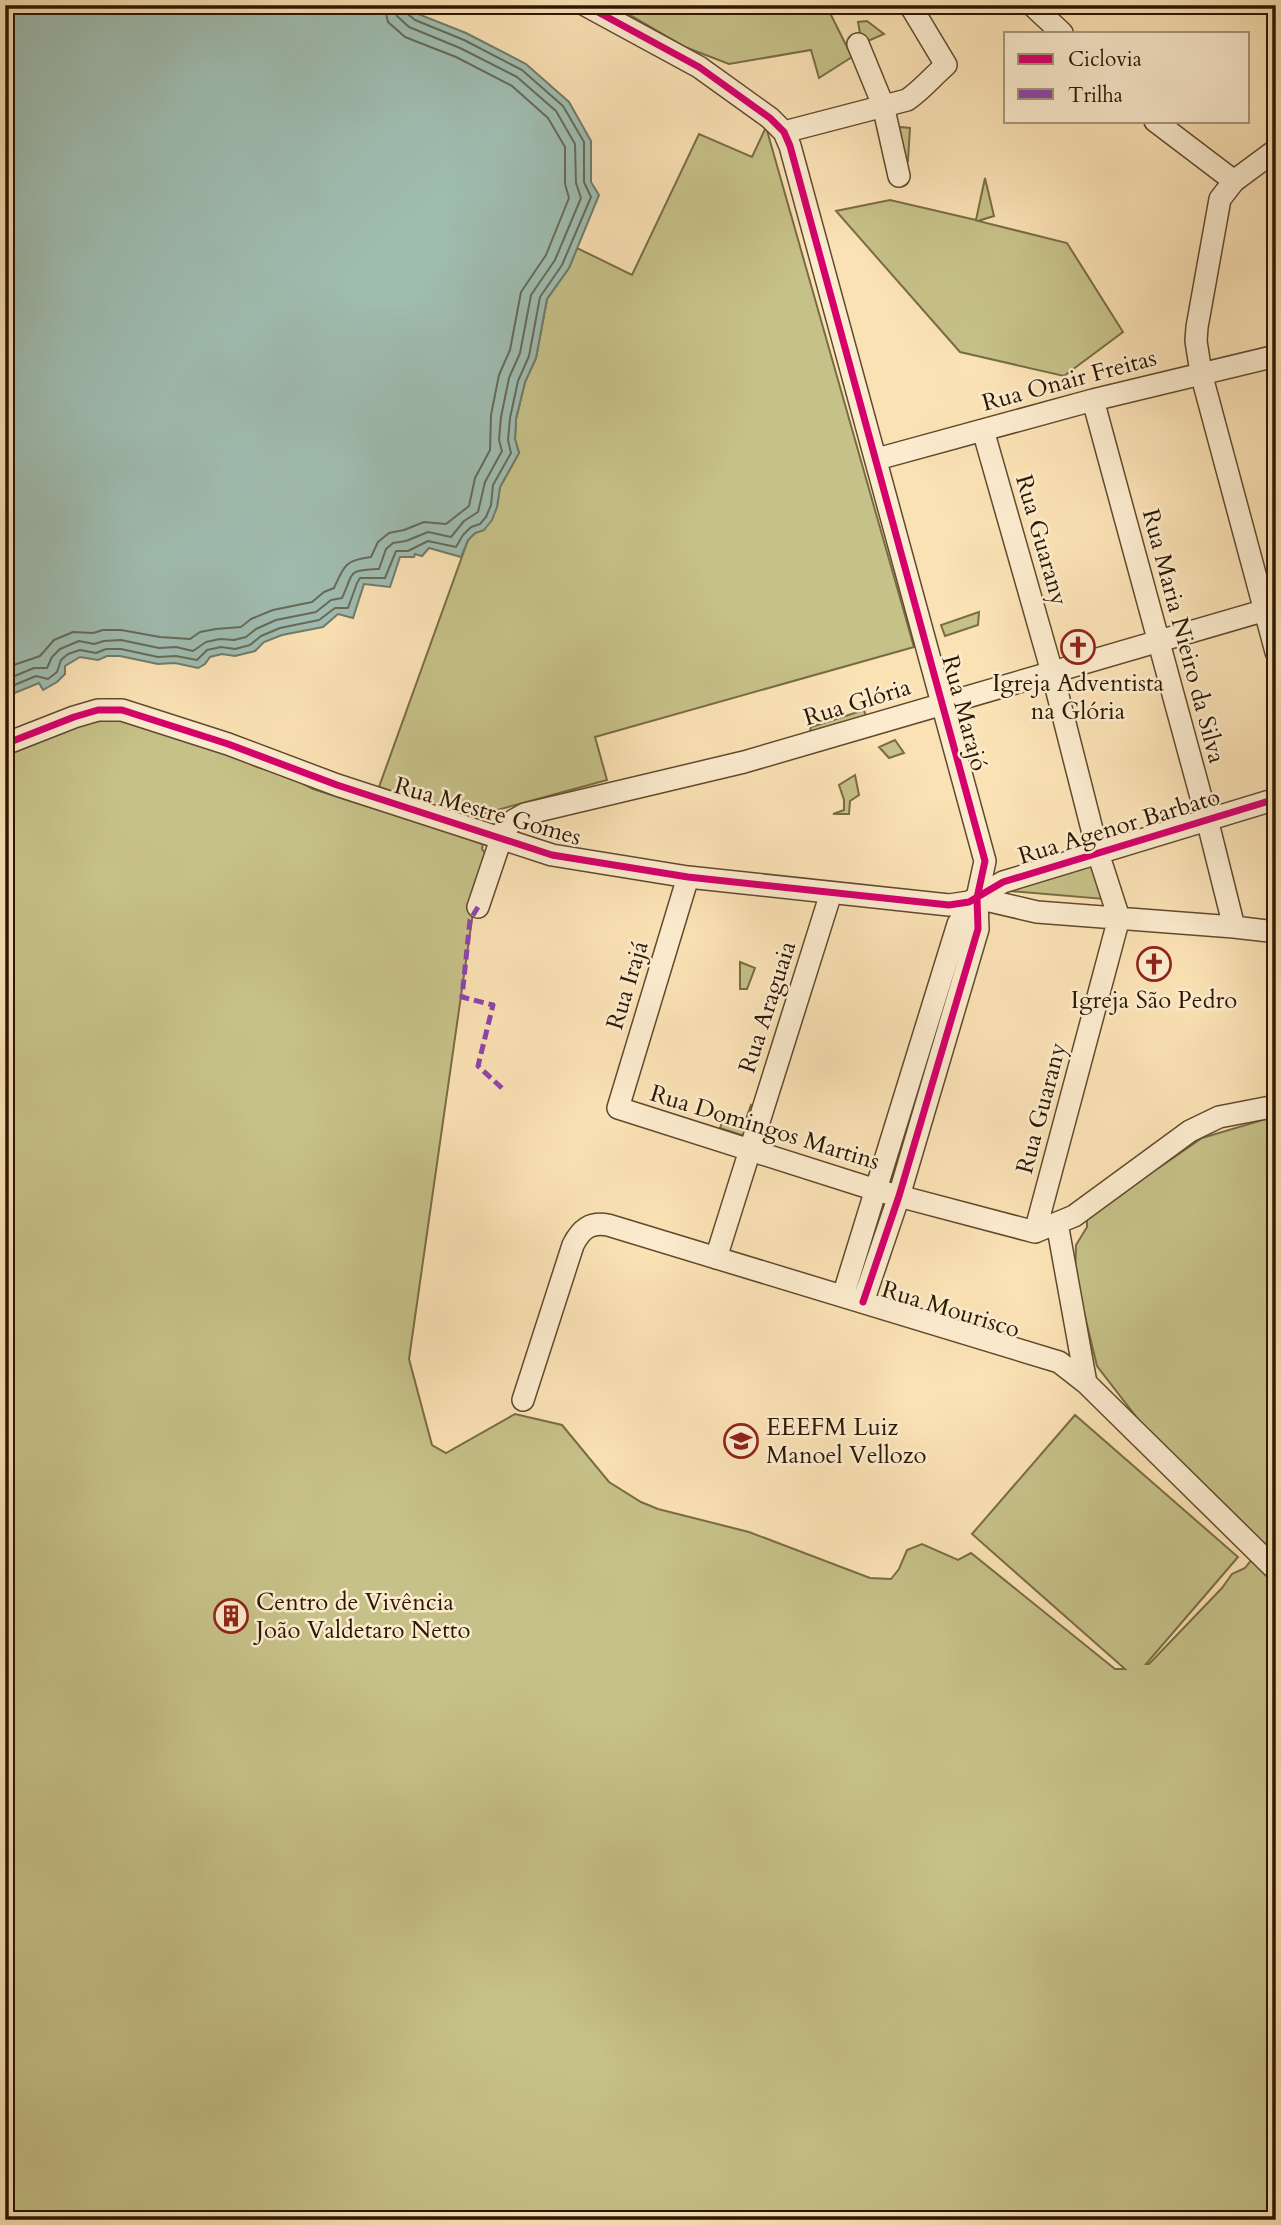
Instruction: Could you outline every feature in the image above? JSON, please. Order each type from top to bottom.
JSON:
[{"type":"street","points":[[585,5],[699,67],[770,118],[784,132],[907,100],[946,65],[910,5]]},
{"type":"street","points":[[1032,5],[1061,32]]},
{"type":"street","points":[[858,44],[883,105],[899,176]]},
{"type":"street","points":[[1156,122],[1234,181]]},
{"type":"street","name":"Rua Marajó","points":[[784,132],[877,459],[985,861],[977,898],[978,929],[899,1196],[853,1299]]},
{"type":"street","points":[[1276,150],[1234,181],[1220,199],[1197,327],[1196,349],[1270,608],[1276,652]]},
{"type":"street","name":"Rua Onair Freitas","points":[[877,459],[1201,373],[1276,356]]},
{"type":"street","name":"Rua Maria Nieiro da Silva","points":[[1093,401],[1208,818],[1234,926]]},
{"type":"street","name":"Rua Guarany","points":[[983,430],[1052,672],[1098,853],[1119,918],[1035,1232]]},
{"type":"street","name":"Rua Glória","points":[[500,838],[514,820],[542,808],[744,762],[1270,608]]},
{"type":"street","name":"Rua Mestre Gomes","points":[[5,744],[74,716],[98,710],[122,710],[228,744],[337,785],[552,855],[688,877],[831,893],[949,905],[977,898],[1037,912],[1234,926],[1276,932]]},
{"type":"street","name":"Rua Agenor Barbato","points":[[977,898],[1003,882],[1276,799]]},
{"type":"street","points":[[478,907],[500,838]]},
{"type":"street","name":"Rua Irajá","points":[[618,1108],[688,877]]},
{"type":"street","name":"Rua Araguaia","points":[[716,1258],[831,893]]},
{"type":"street","name":"Rua Marajó","points":[[853,1299],[876,1190],[958,924],[977,898]]},
{"type":"street","points":[[1035,1232],[1074,1216],[1190,1131],[1219,1117],[1276,1106]]},
{"type":"street","name":"Rua Domingos Martins","points":[[618,1108],[876,1190],[1035,1232]]},
{"type":"street","points":[[1057,1223],[1086,1383]]},
{"type":"street","name":"Rua Mourisco","points":[[523,1400],[573,1245],[585,1227],[608,1224],[1047,1358],[1067,1367],[1276,1570]]},
{"type":"shaded area","points":[[613,5],[826,5],[852,57],[819,78],[811,50],[729,64],[685,47]]},
{"type":"shaded area","points":[[867,21],[884,34],[868,41],[861,39],[858,22]]},
{"type":"shaded area","points":[[766,127],[914,647],[595,737],[607,780],[468,818],[379,787],[468,540],[475,533],[484,530],[497,507],[500,487],[519,453],[515,439],[516,419],[525,382],[536,358],[547,299],[569,268],[577,248],[632,275],[699,134],[752,157]]},
{"type":"shaded area","points":[[901,127],[910,128],[908,161],[903,161],[896,132]]},
{"type":"shaded area","points":[[985,178],[994,216],[978,221],[1067,243],[1123,332],[1064,376],[960,352],[836,211],[890,200],[976,220]]},
{"type":"shaded area","points":[[979,612],[978,625],[945,636],[941,625]]},
{"type":"shaded area","points":[[864,710],[867,720],[808,738],[811,727]]},
{"type":"shaded area","points":[[105,719],[149,725],[222,750],[257,767],[291,777],[313,789],[400,814],[483,844],[482,849],[491,861],[475,898],[409,1359],[432,1445],[446,1453],[515,1414],[562,1425],[609,1482],[641,1502],[658,1509],[749,1532],[870,1578],[891,1579],[899,1569],[907,1550],[922,1544],[958,1560],[971,1553],[1115,1669],[1125,1669],[972,1534],[1075,1415],[1238,1557],[1146,1664],[1149,1664],[1222,1588],[1232,1574],[1245,1568],[1263,1545],[1148,1432],[1097,1366],[1075,1275],[1076,1245],[1087,1227],[1087,1219],[1119,1191],[1202,1138],[1276,1116],[1276,2220],[5,2220],[5,756],[86,723]]},
{"type":"shaded area","points":[[895,740],[904,753],[889,758],[879,747]]},
{"type":"shaded area","points":[[855,775],[859,795],[850,801],[849,814],[833,814],[844,810],[839,785]]},
{"type":"shaded area","points":[[1093,863],[1104,899],[1009,891]]},
{"type":"shaded area","points":[[740,962],[755,968],[747,989],[740,989]]},
{"type":"shaded area","points":[[751,1105],[754,1108],[744,1136],[720,1128],[722,1122],[742,1129]]},
{"type":"water","points":[[5,5],[407,5],[418,14],[466,33],[526,64],[569,102],[591,141],[591,182],[599,195],[569,268],[547,299],[536,358],[525,382],[516,419],[515,439],[519,453],[500,487],[492,520],[484,530],[475,533],[468,540],[461,557],[429,548],[422,556],[415,554],[414,557],[400,557],[390,587],[364,584],[353,618],[338,614],[323,627],[282,635],[264,642],[255,651],[235,656],[222,654],[210,657],[198,668],[175,663],[158,664],[120,656],[107,656],[98,660],[80,657],[65,666],[65,674],[57,682],[43,690],[39,683],[7,696],[8,700],[5,702]]},
{"type":"marked path","points":[[478,907],[470,920],[462,997],[493,1005],[478,1066],[504,1090]]},
{"type":"cycle path","points":[[585,5],[699,67],[770,118],[784,132],[985,861],[977,898],[978,929],[899,1196],[863,1302]]},
{"type":"cycle path","points":[[5,744],[98,710],[122,710],[228,744],[337,785],[552,855],[688,877],[949,905],[969,902],[1003,882],[1276,799]]},
{"type":"place","name":"Igreja Adventista na Glória","points":[[1078,647]]},
{"type":"place","name":"Igreja São Pedro","points":[[1154,964]]},
{"type":"place","name":"EEEFM Luiz Manoel Vellozo","points":[[741,1441]]},
{"type":"place","name":"Centro de Vivência João Valdetaro Netto","points":[[231,1616]]}]
